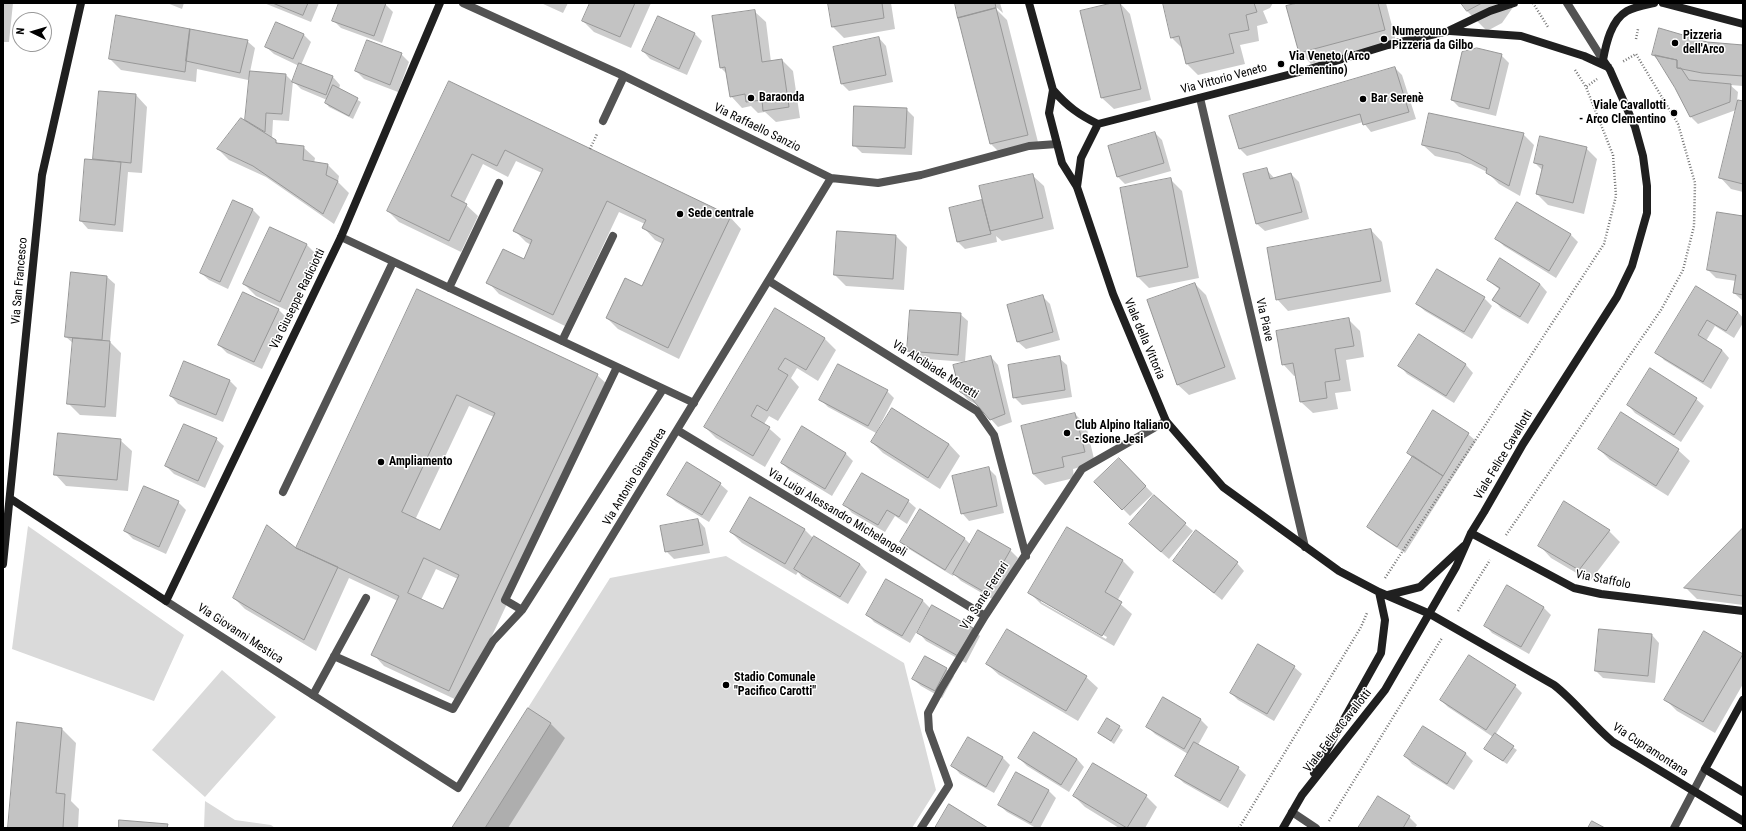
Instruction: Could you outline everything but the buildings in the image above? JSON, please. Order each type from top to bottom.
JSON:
[{"type":"main road","name":"Via San Francesco","points":[[3,564],[11,499],[42,175],[81,3]]},
{"type":"main road","name":"Via Giuseppe Radiciotti","points":[[166,601],[341,237],[440,3]]},
{"type":"main road","name":"Viale della Vittoria","points":[[1029,3],[1053,90],[1049,113],[1062,163],[1077,187],[1112,294],[1166,421],[1223,487],[1305,547],[1339,571],[1379,592],[1430,614]]},
{"type":"main road","name":"Via Vittorio Veneto","points":[[1098,124],[1303,71],[1388,44],[1448,31],[1490,11],[1514,3]]},
{"type":"main road","points":[[1604,60],[1606,44],[1619,17],[1627,10],[1654,3]]},
{"type":"main road","points":[[1663,3],[1743,24]]},
{"type":"main road","points":[[1448,31],[1521,36],[1584,56],[1609,68]]},
{"type":"main road","name":"Viale Felice Cavallotti","points":[[1282,828],[1302,795],[1385,690],[1456,567],[1471,533],[1523,444],[1617,297],[1632,266],[1647,213],[1647,186],[1643,156],[1635,127],[1604,60]]},
{"type":"main road","points":[[1053,90],[1069,108],[1082,117],[1098,124],[1081,158],[1077,187]]},
{"type":"main road","name":"Via Giovanni Mestica","points":[[11,499],[166,601]]},
{"type":"main road","name":"Via Staffolo","points":[[1471,533],[1574,588],[1601,594],[1743,611]]},
{"type":"main road","points":[[1388,596],[1420,587],[1466,544]]},
{"type":"main road","points":[[1302,795],[1381,653],[1385,620],[1379,592]]},
{"type":"main road","name":"Via Cupramontana","points":[[1430,614],[1554,685],[1570,698],[1600,732],[1613,742],[1743,822]]},
{"type":"main road","points":[[1705,769],[1743,700]]},
{"type":"main road","name":"Via Cupramontana","points":[[1705,769],[1743,792]]},
{"type":"street","name":"Via Raffaello Sanzio","points":[[463,3],[624,76],[831,178],[878,183],[921,175],[1029,146],[1057,144]]},
{"type":"street","name":"Viale Felice Cavallotti","points":[[1567,3],[1604,60]]},
{"type":"street","points":[[603,121],[624,76]]},
{"type":"street","name":"Via Piave","points":[[1200,98],[1305,547]]},
{"type":"street","name":"Via Antonio Gianandrea","points":[[458,788],[831,178]]},
{"type":"street","points":[[449,288],[499,183]]},
{"type":"street","points":[[562,341],[613,236]]},
{"type":"street","points":[[341,237],[694,403]]},
{"type":"street","points":[[283,492],[394,262]]},
{"type":"street","name":"Via Alcibiade Moretti","points":[[769,281],[977,411],[994,435],[1026,556]]},
{"type":"street","points":[[522,610],[506,600],[617,367]]},
{"type":"street","points":[[334,656],[453,709],[493,641],[522,610],[663,389]]},
{"type":"street","name":"Via Sante Ferrari","points":[[921,828],[948,785],[928,730],[928,713],[985,616],[1026,556],[1082,468],[1166,421]]},
{"type":"street","name":"Via Luigi Alessandro Michelangeli","points":[[677,430],[985,616]]},
{"type":"street","points":[[313,695],[366,598]]},
{"type":"street","name":"Via Giovanni Mestica","points":[[166,601],[458,788]]},
{"type":"street","points":[[1674,828],[1705,769]]},
{"type":"street","points":[[1292,812],[1316,828]]},
{"type":"path","points":[[1636,39],[1638,29]]},
{"type":"shaded area","points":[[28,526],[184,635],[154,701],[12,649]]},
{"type":"shaded area","name":"Stadio Comunale \"Pacifico Carotti\"","points":[[726,556],[904,663],[936,790],[912,828],[452,828],[610,578]]},
{"type":"shaded area","points":[[222,670],[276,717],[205,797],[152,750]]},
{"type":"shaded area","points":[[205,801],[235,820],[271,825],[275,828],[204,828]]},
{"type":"place","name":"Numerouno Pizzeria da Gilbo","points":[[1384,39]]},
{"type":"place","name":"Pizzeria dell'Arco","points":[[1675,43]]},
{"type":"place","name":"Via Veneto (Arco Clementino)","points":[[1281,64]]},
{"type":"place","name":"Baraonda","points":[[751,98]]},
{"type":"place","name":"Bar Serenè","points":[[1363,99]]},
{"type":"place","name":"Viale Cavallotti - Arco Clementino","points":[[1674,113]]},
{"type":"place","name":"Sede centrale","points":[[680,214]]},
{"type":"place","name":"Club Alpino Italiano - Sezione Jesi","points":[[1067,433]]},
{"type":"place","name":"Ampliamento","points":[[381,462]]},
{"type":"place","name":"Stadio Comunale \"Pacifico Carotti\"","points":[[726,685]]}]
